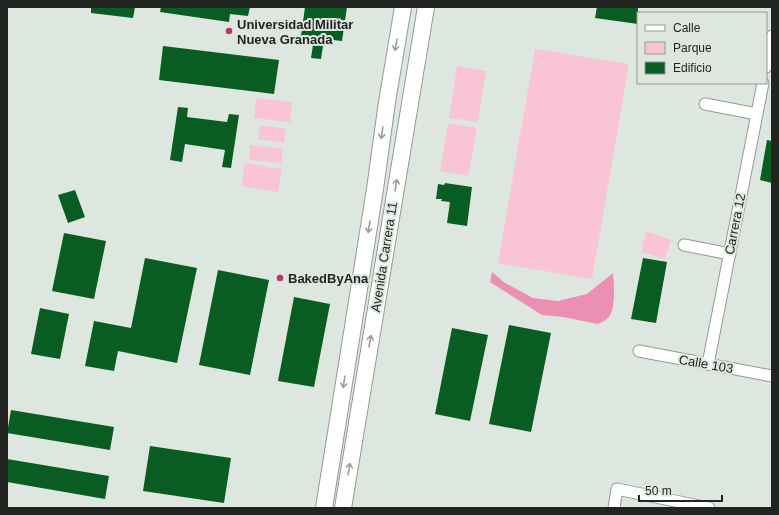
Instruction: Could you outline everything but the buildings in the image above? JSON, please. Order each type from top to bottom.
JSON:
[{"type":"main road","name":"Avenida Carrera 11","points":[[324,508],[403,7]]},
{"type":"main road","name":"Avenida Carrera 11","points":[[343,508],[426,7]]},
{"type":"street","points":[[767,62],[772,36]]},
{"type":"street","name":"Carrera 12","points":[[708,364],[763,84]]},
{"type":"street","points":[[705,104],[757,114]]},
{"type":"street","points":[[684,245],[730,254]]},
{"type":"street","name":"Calle 103","points":[[639,351],[772,376]]},
{"type":"street","points":[[614,508],[617,489],[709,508]]},
{"type":"green space","points":[[535,49],[629,64],[592,279],[498,263]]},
{"type":"green space","points":[[457,66],[486,71],[478,122],[449,118]]},
{"type":"green space","points":[[256,98],[292,102],[290,122],[254,118]]},
{"type":"green space","points":[[448,123],[477,128],[468,176],[440,171]]},
{"type":"green space","points":[[260,125],[286,129],[284,143],[258,139]]},
{"type":"green space","points":[[250,145],[283,149],[281,163],[249,160]]},
{"type":"green space","points":[[245,163],[282,169],[278,192],[241,186]]},
{"type":"green space","points":[[646,231],[671,240],[665,259],[641,252]]},
{"type":"shaded area","points":[[492,272],[505,283],[533,298],[558,301],[587,294],[613,273],[613,308],[609,317],[598,324],[563,317],[542,315],[490,282]]},
{"type":"place","name":"Universidad Militar Nueva Granada","points":[[229,31]]},
{"type":"place","name":"BakedByAna","points":[[280,278]]}]
